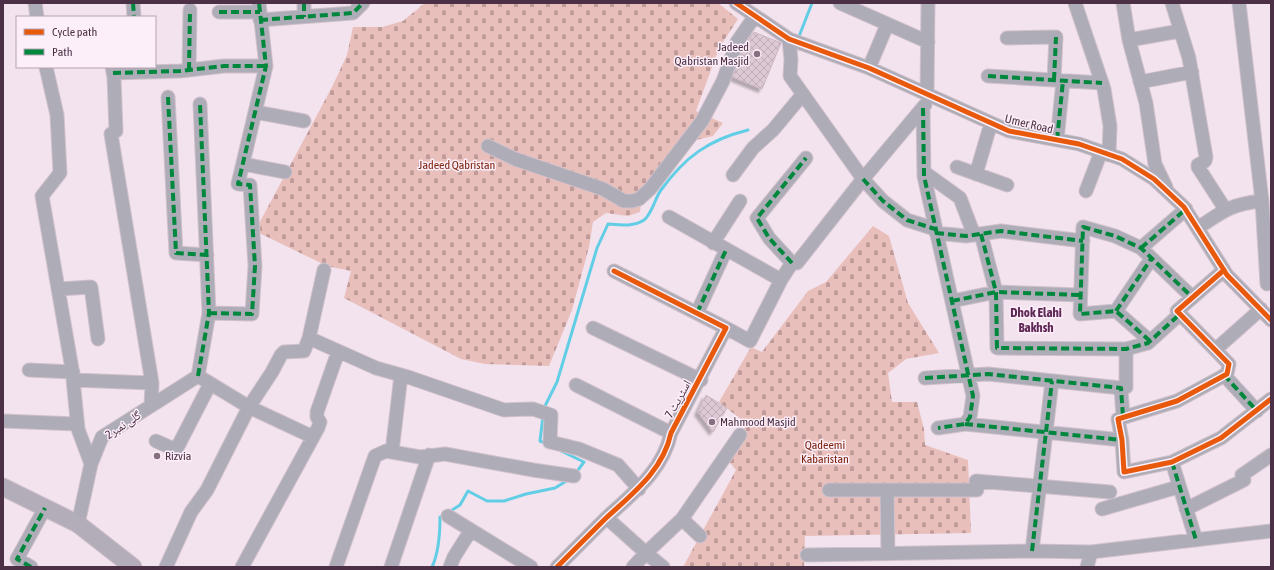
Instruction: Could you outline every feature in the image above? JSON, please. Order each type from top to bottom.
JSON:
[{"type":"main road","points":[[3,487],[78,524],[133,567]]},
{"type":"street","points":[[35,3],[37,16]]},
{"type":"street","points":[[134,3],[134,16]]},
{"type":"street","points":[[304,3],[304,17]]},
{"type":"street","points":[[219,12],[260,12],[304,17],[353,13],[363,3]]},
{"type":"street","name":"Umer Road","points":[[736,3],[789,39],[802,45],[869,68],[1009,131],[1079,144],[1122,159],[1154,179],[1186,209],[1224,270],[1271,320]]},
{"type":"street","points":[[840,3],[928,42]]},
{"type":"street","points":[[614,271],[750,341],[781,280],[792,263],[797,263],[863,179],[923,108],[929,95],[928,3]]},
{"type":"street","points":[[1075,3],[1102,83],[1110,126],[1105,153],[1086,191]]},
{"type":"street","points":[[1123,3],[1129,40],[1146,103],[1155,164],[1169,193]]},
{"type":"street","points":[[1172,3],[1192,72],[1206,157],[1205,160],[1198,165],[1198,167],[1225,209]]},
{"type":"street","points":[[1239,3],[1265,176],[1262,202],[1267,284]]},
{"type":"street","points":[[189,70],[190,10]]},
{"type":"street","points":[[209,313],[252,314],[255,266],[251,192],[250,185],[238,184],[266,66],[260,12]]},
{"type":"street","points":[[488,146],[515,159],[603,189],[624,201],[639,199],[650,189],[702,121],[723,81],[737,42],[755,16]]},
{"type":"street","points":[[869,68],[887,24]]},
{"type":"street","points":[[1129,40],[1180,31]]},
{"type":"street","points":[[1007,38],[1056,37],[1059,80],[1057,140]]},
{"type":"street","points":[[789,39],[792,60],[790,76],[863,179],[883,201],[907,220],[936,231],[966,236],[1001,231],[1082,241]]},
{"type":"street","points":[[151,406],[152,383],[111,134],[116,132],[112,70],[189,70],[224,66],[266,66]]},
{"type":"street","points":[[46,68],[57,115],[60,173],[42,196],[73,376],[77,424],[91,464]]},
{"type":"street","points":[[1140,82],[1192,72]]},
{"type":"street","points":[[988,76],[1102,83]]},
{"type":"street","points":[[733,175],[753,148],[773,130],[803,94]]},
{"type":"street","points":[[168,97],[176,253],[207,255]]},
{"type":"street","points":[[200,104],[209,313],[198,376],[249,407],[313,438]]},
{"type":"street","points":[[923,108],[924,172],[973,396],[970,417],[965,424]]},
{"type":"street","points":[[255,112],[304,121]]},
{"type":"street","points":[[976,174],[991,123]]},
{"type":"street","points":[[792,263],[768,238],[757,218],[806,158]]},
{"type":"street","points":[[243,164],[286,172]]},
{"type":"street","points":[[957,167],[1007,185]]},
{"type":"street","points":[[924,172],[960,198],[978,234],[996,292],[997,348],[1126,349],[1150,341],[1180,314]]},
{"type":"street","points":[[713,243],[740,201]]},
{"type":"street","points":[[1198,228],[1225,209],[1243,203],[1262,202]]},
{"type":"street","points":[[1141,248],[1186,209]]},
{"type":"street","points":[[669,217],[781,280]]},
{"type":"street","points":[[1150,341],[1116,312],[1080,314],[1083,227],[1115,236],[1141,248],[1192,297]]},
{"type":"street","points":[[697,313],[726,250]]},
{"type":"street","points":[[1116,312],[1151,259]]},
{"type":"street","points":[[166,567],[191,512],[207,490],[249,407],[272,372],[281,354],[284,352],[304,351],[309,338],[324,270]]},
{"type":"street","points":[[1224,270],[1177,311],[1229,364],[1227,374],[1177,401],[1118,419],[1122,440],[1124,472],[1172,462],[1221,438],[1271,399]]},
{"type":"street","points":[[58,289],[91,288],[98,339]]},
{"type":"street","points":[[952,301],[996,292],[1080,294]]},
{"type":"street","points":[[1215,350],[1261,309]]},
{"type":"street","points":[[593,328],[701,380]]},
{"type":"street","name":"اسٹریٹ 7","points":[[557,567],[638,489],[654,470],[668,445],[671,433],[701,380],[726,328]]},
{"type":"street","points":[[309,338],[376,368],[504,410],[533,409],[551,415],[550,442],[579,449],[618,465],[638,489]]},
{"type":"street","points":[[925,378],[988,374],[1121,388],[1126,387],[1126,349]]},
{"type":"street","points":[[242,567],[313,438],[319,424],[317,412],[338,352]]},
{"type":"street","points":[[29,370],[73,376],[152,383]]},
{"type":"street","points":[[392,452],[401,375]]},
{"type":"street","points":[[1224,375],[1257,411]]},
{"type":"street","name":"گلی نمبر2","points":[[78,524],[91,464],[102,437],[198,376]]},
{"type":"street","points":[[1032,551],[1041,486],[1052,381]]},
{"type":"street","points":[[156,441],[176,450],[210,384]]},
{"type":"street","points":[[576,385],[671,433]]},
{"type":"street","points":[[1121,388],[1123,417]]},
{"type":"street","points":[[3,421],[77,424]]},
{"type":"street","points":[[938,428],[965,424],[1122,440]]},
{"type":"street","points":[[633,567],[682,519],[740,435]]},
{"type":"street","points":[[336,567],[375,456],[386,451],[420,457],[445,454],[574,476]]},
{"type":"street","points":[[391,567],[430,455]]},
{"type":"street","points":[[1186,509],[1244,480],[1242,475],[1271,455]]},
{"type":"street","points":[[1172,462],[1178,487],[1196,540]]},
{"type":"street","points":[[829,490],[887,490],[976,485],[1041,486],[1110,492]]},
{"type":"street","points":[[1102,509],[1178,487]]},
{"type":"street","points":[[887,490],[888,554]]},
{"type":"street","points":[[29,566],[17,559],[45,508]]},
{"type":"street","points":[[448,516],[531,567]]},
{"type":"street","points":[[607,518],[663,567]]},
{"type":"street","points":[[682,519],[700,536]]},
{"type":"street","points":[[450,567],[454,557],[471,530]]},
{"type":"street","points":[[807,555],[1032,551],[1091,552],[1271,531]]},
{"type":"street","points":[[1087,567],[1091,552]]},
{"type":"green space","name":"Jadeed Qabristan","points":[[425,3],[718,3],[738,19],[719,48],[696,111],[723,123],[713,136],[688,142],[642,194],[640,212],[628,216],[606,213],[593,222],[589,247],[572,310],[549,366],[485,364],[461,359],[344,298],[351,271],[327,266],[255,231],[332,87],[347,55],[353,27],[382,27],[403,21]]},
{"type":"green space","name":"Qadeemi Kabaristan","points":[[873,226],[889,236],[908,303],[939,353],[906,359],[888,373],[892,402],[917,402],[924,429],[925,445],[968,460],[971,533],[805,536],[804,567],[683,567],[736,470],[726,458],[747,424],[719,402],[751,347],[762,352],[808,291],[826,282]]},
{"type":"building","name":"Jadeed Qabristan Masjid","points":[[754,32],[781,43],[762,89],[733,77],[744,46]]},
{"type":"building","name":"Mahmood Masjid","points":[[706,395],[727,408],[713,432],[698,412]]},
{"type":"waterway","points":[[798,39],[812,3]]},
{"type":"waterway","points":[[544,408],[557,382],[597,248],[608,224],[631,225],[644,220],[649,214],[661,190],[670,178],[698,151],[721,139],[748,130]]},
{"type":"waterway","points":[[543,416],[540,441],[547,444]]},
{"type":"waterway","points":[[561,451],[584,462],[575,474]]},
{"type":"waterway","points":[[449,512],[460,505],[468,491],[487,501],[504,501],[526,494],[555,488],[568,480]]},
{"type":"waterway","points":[[432,567],[438,549],[440,517],[444,515]]},
{"type":"marked path","points":[[133,3],[134,16]]},
{"type":"marked path","points":[[209,313],[252,314],[255,266],[250,185],[238,184],[266,66],[259,3]]},
{"type":"marked path","points":[[304,3],[304,17]]},
{"type":"marked path","points":[[260,20],[353,13],[363,3]]},
{"type":"marked path","points":[[189,70],[190,10]]},
{"type":"marked path","points":[[219,12],[260,12]]},
{"type":"marked path","points":[[1054,80],[1056,37]]},
{"type":"marked path","points":[[113,73],[180,71],[224,66],[266,66]]},
{"type":"marked path","points":[[988,76],[1102,83]]},
{"type":"marked path","points":[[1057,140],[1063,81]]},
{"type":"marked path","points":[[168,97],[176,253],[207,255]]},
{"type":"marked path","points":[[198,376],[209,313],[200,104]]},
{"type":"marked path","points":[[923,108],[924,176],[973,396],[970,417],[965,424],[938,428]]},
{"type":"marked path","points":[[792,263],[769,238],[757,218],[806,158]]},
{"type":"marked path","points":[[863,179],[883,201],[907,220],[935,229]]},
{"type":"marked path","points":[[1141,248],[1186,209]]},
{"type":"marked path","points":[[1150,341],[1116,311],[1080,314],[1083,227],[1115,236],[1141,248],[1192,297]]},
{"type":"marked path","points":[[936,233],[966,236],[1001,231],[1083,241]]},
{"type":"marked path","points":[[981,234],[996,292],[997,348],[1126,349],[1148,343],[1180,314]]},
{"type":"marked path","points":[[697,313],[726,250]]},
{"type":"marked path","points":[[1116,311],[1151,259]]},
{"type":"marked path","points":[[952,301],[996,292],[1080,295]]},
{"type":"marked path","points":[[925,378],[988,374],[1121,388],[1123,417]]},
{"type":"marked path","points":[[1224,375],[1257,411]]},
{"type":"marked path","points":[[1032,551],[1052,381]]},
{"type":"marked path","points":[[965,424],[1122,440]]},
{"type":"marked path","points":[[1172,462],[1196,540]]},
{"type":"marked path","points":[[31,567],[17,559],[45,508]]},
{"type":"cycle path","points":[[736,3],[789,39],[869,68],[1009,131],[1079,144],[1122,159],[1154,179],[1184,207],[1227,275],[1271,320]]},
{"type":"cycle path","points":[[1224,270],[1177,311],[1229,364],[1227,374],[1177,401],[1118,419],[1122,440],[1124,472],[1172,462],[1221,438],[1271,399]]},
{"type":"cycle path","points":[[557,567],[605,519],[636,491],[654,470],[667,447],[671,433],[726,328],[614,271]]},
{"type":"place","name":"Jadeed Qabristan Masjid","points":[[757,54]]},
{"type":"place","name":"Mahmood Masjid","points":[[712,422]]},
{"type":"place","name":"Rizvia","points":[[157,456]]},
{"type":"district","name":"Dhok Elahi Bakhsh","points":[[1036,320]]}]
